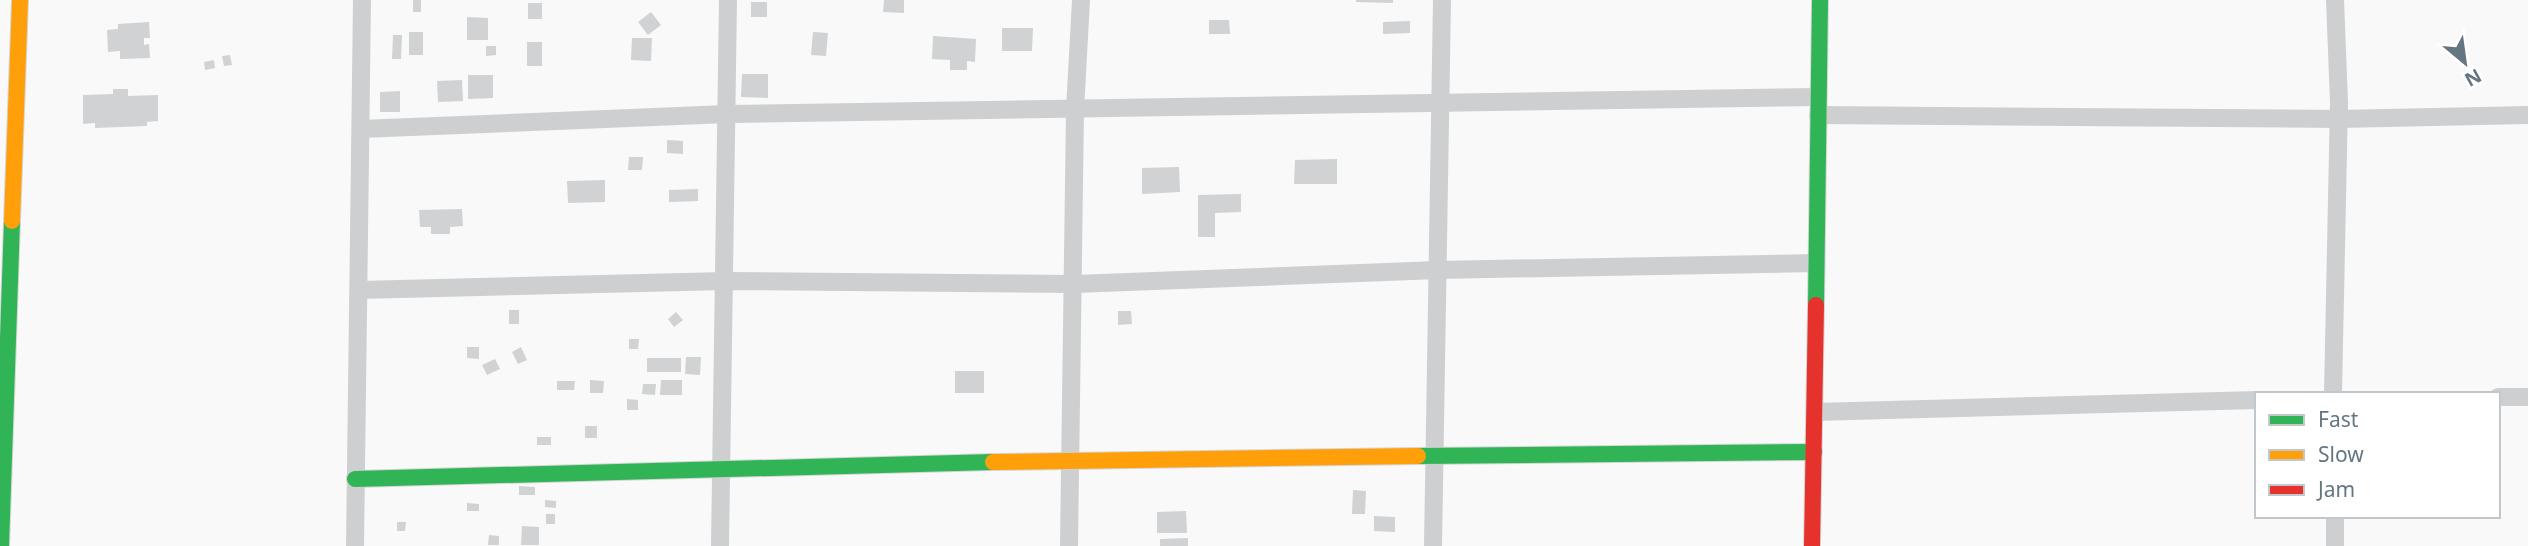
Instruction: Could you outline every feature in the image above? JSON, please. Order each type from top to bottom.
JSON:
[{"type":"street","points":[[1,546],[20,0]]},
{"type":"street","points":[[355,546],[362,0]]},
{"type":"street","points":[[720,546],[728,0]]},
{"type":"street","points":[[1069,546],[1075,284],[1075,110],[1081,0]]},
{"type":"street","points":[[1433,546],[1442,0]]},
{"type":"street","points":[[1812,546],[1820,0]]},
{"type":"street","points":[[2333,392],[2339,119],[2335,0]]},
{"type":"street","points":[[361,129],[727,114],[1442,102],[1818,106],[2339,119],[2528,114]]},
{"type":"street","points":[[359,290],[725,281],[1075,284],[1438,270],[1816,263]]},
{"type":"street","points":[[2500,397],[2528,397]]},
{"type":"street","points":[[1815,412],[2255,400]]},
{"type":"street","points":[[355,479],[1069,460],[1814,452]]},
{"type":"street","points":[[2334,518],[2335,546]]},
{"type":"building","points":[[413,0],[421,0],[421,12],[413,12]]},
{"type":"building","points":[[884,0],[904,0],[904,13],[883,12]]},
{"type":"building","points":[[1393,0],[1393,3],[1356,2]]},
{"type":"building","points":[[751,2],[767,2],[767,17],[751,17]]},
{"type":"building","points":[[528,3],[542,3],[542,19],[528,19]]},
{"type":"building","points":[[651,12],[661,25],[648,35],[638,22]]},
{"type":"building","points":[[467,17],[488,18],[488,40],[467,40]]},
{"type":"building","points":[[1209,20],[1229,20],[1230,34],[1209,34]]},
{"type":"building","points":[[1410,21],[1410,33],[1383,34],[1383,22]]},
{"type":"building","points":[[149,22],[150,38],[144,38],[144,45],[149,44],[150,58],[120,59],[120,51],[108,52],[107,30],[118,29],[118,24]]},
{"type":"building","points":[[1002,28],[1033,28],[1032,51],[1002,51]]},
{"type":"building","points":[[409,32],[423,32],[423,55],[409,55]]},
{"type":"building","points":[[813,32],[828,33],[826,56],[811,55]]},
{"type":"building","points":[[393,35],[402,35],[401,59],[392,59]]},
{"type":"building","points":[[933,36],[976,39],[975,62],[967,61],[967,70],[950,70],[950,60],[932,59]]},
{"type":"building","points":[[632,38],[652,38],[651,61],[631,60]]},
{"type":"building","points":[[527,42],[542,42],[542,66],[527,66]]},
{"type":"building","points":[[486,46],[496,46],[496,55],[486,56]]},
{"type":"building","points":[[230,55],[232,65],[224,66],[222,56]]},
{"type":"building","points":[[214,60],[215,68],[205,70],[204,62]]},
{"type":"building","points":[[742,74],[768,74],[768,98],[741,97]]},
{"type":"building","points":[[468,75],[493,75],[493,98],[468,99]]},
{"type":"building","points":[[462,80],[463,101],[438,102],[437,81]]},
{"type":"building","points":[[113,89],[128,89],[128,96],[158,95],[158,121],[147,122],[147,126],[95,128],[95,123],[83,124],[83,95],[113,94]]},
{"type":"building","points":[[400,91],[400,112],[380,112],[380,92]]},
{"type":"building","points":[[667,140],[683,141],[683,154],[667,153]]},
{"type":"building","points":[[629,157],[643,157],[642,170],[628,170]]},
{"type":"building","points":[[1337,159],[1337,184],[1294,184],[1295,160]]},
{"type":"building","points":[[1179,167],[1180,192],[1142,194],[1142,168]]},
{"type":"building","points":[[605,180],[605,202],[568,203],[567,181]]},
{"type":"building","points":[[698,189],[698,201],[669,202],[669,190]]},
{"type":"building","points":[[1241,194],[1241,212],[1215,213],[1215,237],[1198,237],[1198,195]]},
{"type":"building","points":[[462,209],[463,226],[450,227],[450,234],[431,234],[431,227],[420,227],[419,210]]},
{"type":"building","points":[[509,310],[519,310],[519,324],[509,324]]},
{"type":"building","points":[[1118,311],[1131,311],[1132,324],[1118,325]]},
{"type":"building","points":[[676,312],[683,320],[674,327],[668,319]]},
{"type":"building","points":[[629,339],[639,339],[638,349],[629,349]]},
{"type":"building","points":[[467,347],[479,347],[479,359],[467,358]]},
{"type":"building","points":[[521,347],[527,360],[518,364],[512,352]]},
{"type":"building","points":[[686,357],[701,357],[700,375],[685,374]]},
{"type":"building","points":[[647,358],[681,358],[681,372],[647,372]]},
{"type":"building","points":[[495,359],[500,369],[487,375],[482,365]]},
{"type":"building","points":[[955,371],[984,371],[984,393],[955,393]]},
{"type":"building","points":[[590,380],[604,381],[603,393],[590,393]]},
{"type":"building","points":[[661,380],[682,380],[682,395],[660,395]]},
{"type":"building","points":[[557,381],[575,381],[574,390],[557,390]]},
{"type":"building","points":[[643,384],[656,384],[655,395],[642,394]]},
{"type":"building","points":[[627,399],[638,400],[638,410],[627,410]]},
{"type":"building","points":[[585,426],[597,426],[597,438],[585,438]]},
{"type":"building","points":[[537,437],[551,437],[551,445],[537,445]]},
{"type":"building","points":[[519,486],[535,487],[535,495],[519,495]]},
{"type":"building","points":[[1353,490],[1366,491],[1365,514],[1352,514]]},
{"type":"building","points":[[545,500],[556,501],[556,508],[545,507]]},
{"type":"building","points":[[467,503],[479,504],[479,511],[467,511]]},
{"type":"building","points":[[1186,511],[1187,533],[1157,533],[1157,512]]},
{"type":"building","points":[[546,514],[555,514],[555,524],[546,524]]},
{"type":"building","points":[[1374,516],[1395,517],[1395,532],[1374,531]]},
{"type":"building","points":[[397,522],[406,522],[405,531],[397,531]]},
{"type":"building","points":[[522,526],[539,527],[539,545],[521,545]]},
{"type":"building","points":[[489,535],[499,536],[499,545],[488,545]]},
{"type":"building","points":[[1188,538],[1188,546],[1160,546],[1160,539]]},
{"type":"traffic: fast","points":[[1816,305],[1820,0]]},
{"type":"traffic: fast","points":[[1,546],[12,221]]},
{"type":"traffic: fast","points":[[1418,456],[1814,452]]},
{"type":"traffic: fast","points":[[355,479],[993,462]]},
{"type":"traffic: slow","points":[[12,221],[20,0]]},
{"type":"traffic: slow","points":[[993,462],[1418,456]]},
{"type":"traffic: jam","points":[[1812,546],[1816,305]]}]
